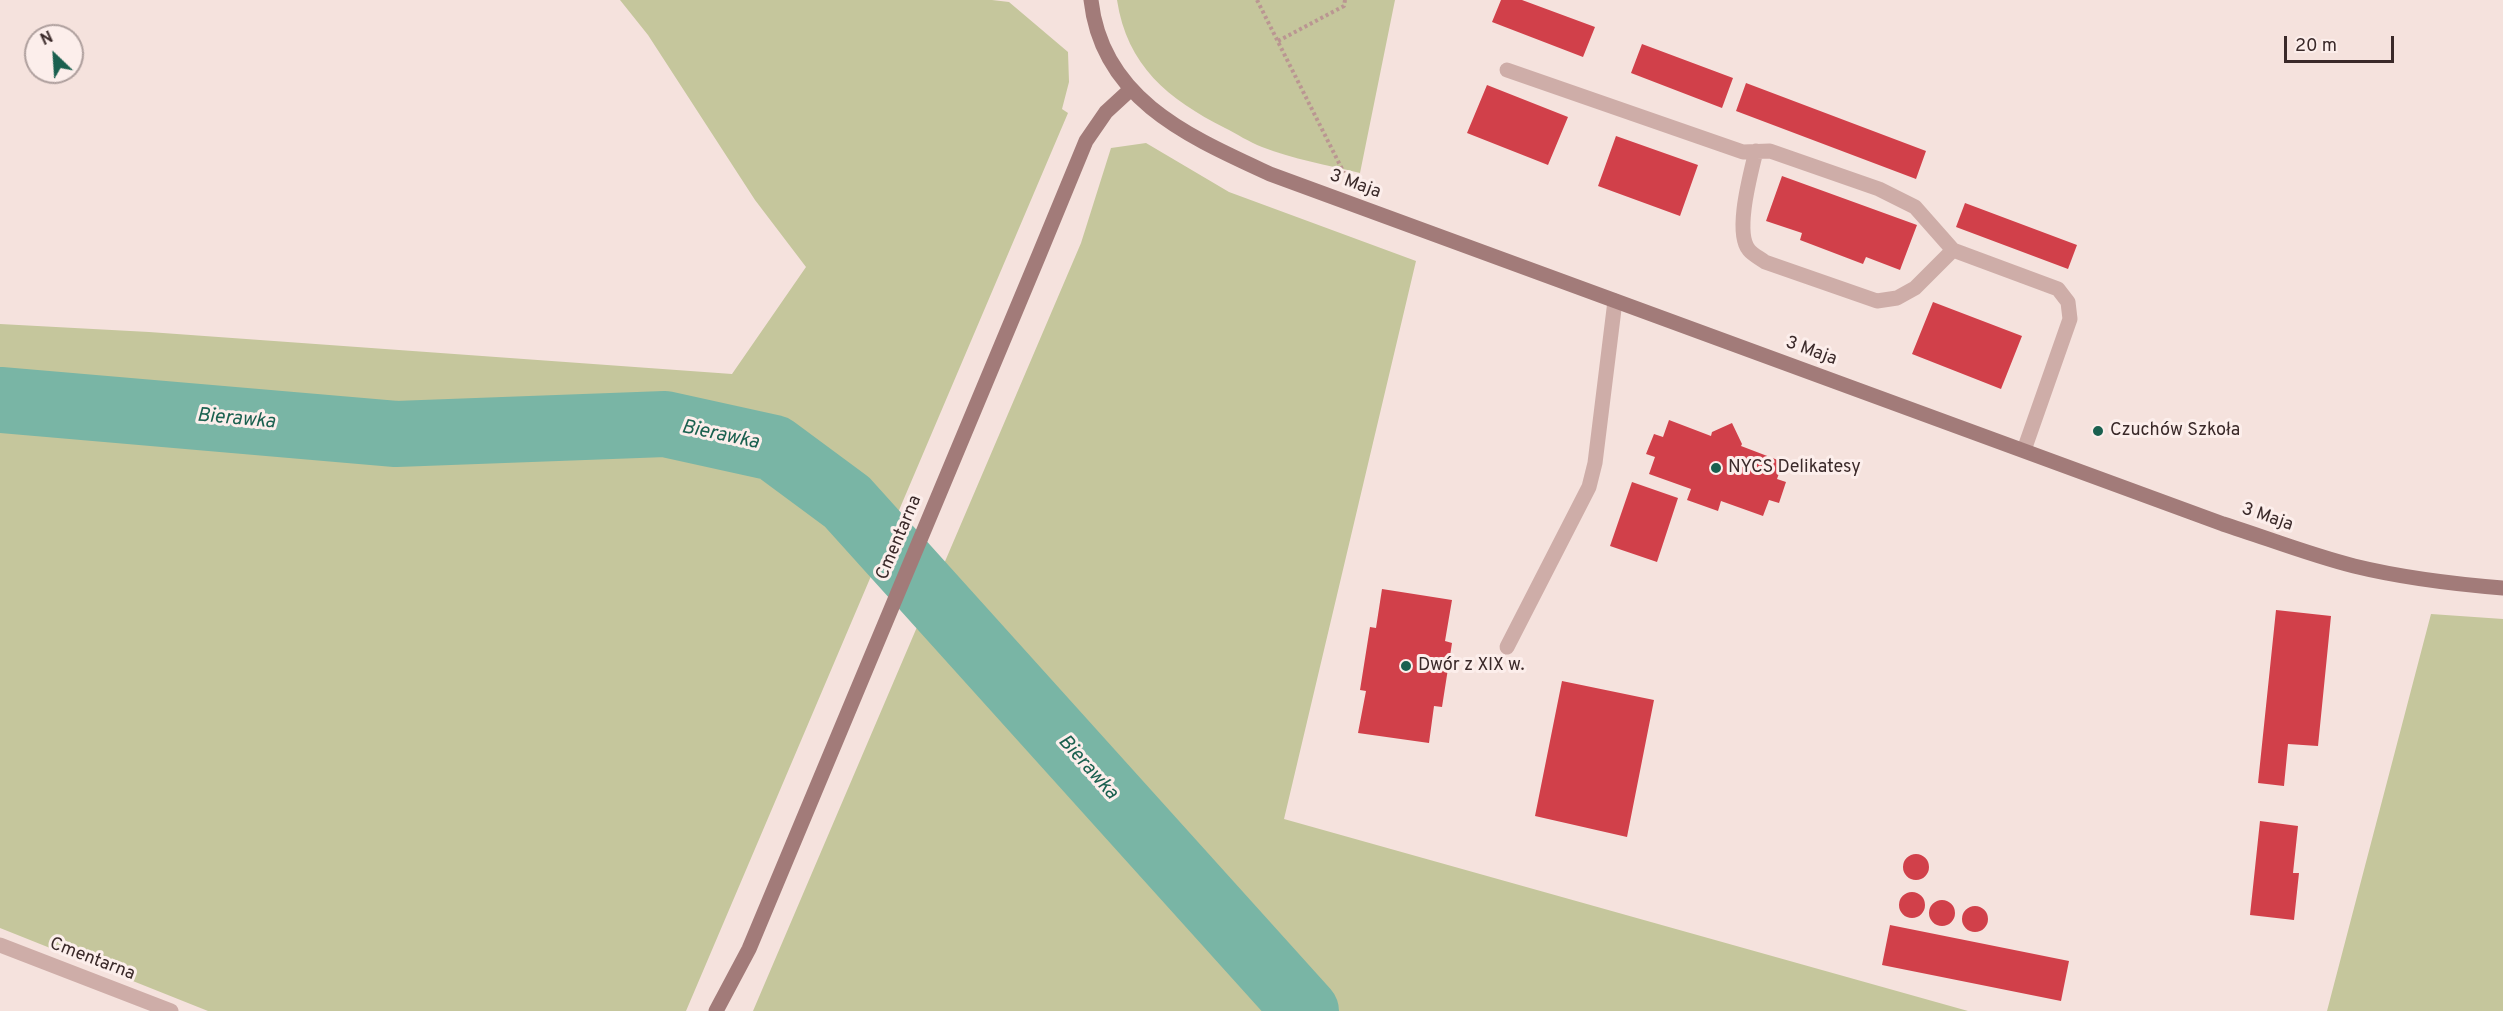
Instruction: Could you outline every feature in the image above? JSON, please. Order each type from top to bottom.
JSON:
[{"type":"main road","name":"3 Maja","points":[[1091,0],[1093,18],[1102,46],[1109,60],[1131,89],[1155,112],[1189,135],[1270,174],[2223,524],[2353,566],[2455,585],[2503,588]]},
{"type":"main road","name":"Cmentarna","points":[[716,1011],[748,949],[1086,141],[1106,112],[1131,89]]},
{"type":"street","points":[[1508,70],[1743,152],[1770,151],[1879,189],[1915,207],[1953,250],[2058,289],[2068,302],[2070,319],[2024,450]]},
{"type":"street","points":[[1756,152],[1746,200],[1744,240],[1749,250],[1765,262],[1877,301],[1897,298],[1915,288],[1953,250]]},
{"type":"street","points":[[1507,647],[1589,487],[1595,463],[1615,301]]},
{"type":"street","name":"Cmentarna","points":[[0,945],[171,1011]]},
{"type":"path","points":[[1257,0],[1345,176]]},
{"type":"path","points":[[1278,41],[1344,6],[1345,0]]},
{"type":"green space","points":[[620,0],[992,0],[1009,2],[1068,52],[1069,82],[1062,109],[1068,113],[686,1011],[208,1011],[0,928],[0,324],[149,332],[732,374],[806,267],[755,200],[648,35]]},
{"type":"green space","points":[[1117,0],[1395,0],[1360,173],[1262,147],[1185,105],[1153,78],[1141,62],[1130,44]]},
{"type":"green space","points":[[1146,143],[1229,192],[1416,261],[1284,819],[1968,1011],[753,1011],[1081,243],[1111,148]]},
{"type":"green space","points":[[2431,614],[2503,619],[2503,1011],[2327,1011]]},
{"type":"building","points":[[1501,0],[1522,0],[1595,27],[1583,57],[1492,22]]},
{"type":"building","points":[[1642,44],[1733,78],[1722,108],[1631,73]]},
{"type":"building","points":[[1746,83],[1926,151],[1916,179],[1736,111]]},
{"type":"building","points":[[1487,85],[1568,117],[1548,165],[1467,133]]},
{"type":"building","points":[[1616,136],[1698,165],[1680,216],[1598,186]]},
{"type":"building","points":[[1782,176],[1917,225],[1900,270],[1866,257],[1863,264],[1800,240],[1802,233],[1766,221]]},
{"type":"building","points":[[1965,203],[2077,245],[2068,269],[1956,227]]},
{"type":"building","points":[[1933,302],[2022,336],[2001,389],[1912,354]]},
{"type":"building","name":"NYCS Delikatesy","points":[[1669,420],[1711,436],[1712,432],[1732,423],[1741,446],[1783,462],[1777,479],[1786,482],[1779,503],[1769,500],[1763,516],[1721,501],[1718,511],[1687,500],[1691,489],[1649,474],[1655,457],[1646,454],[1654,434],[1663,437]]},
{"type":"building","points":[[1632,482],[1678,498],[1657,562],[1610,546]]},
{"type":"building","name":"Dwór z XIX w.","points":[[1382,589],[1452,600],[1445,641],[1452,643],[1442,707],[1434,706],[1429,743],[1358,733],[1366,691],[1360,690],[1370,627],[1376,628]]},
{"type":"building","points":[[2276,610],[2331,616],[2318,746],[2288,744],[2284,786],[2258,783]]},
{"type":"building","points":[[1562,681],[1654,700],[1627,837],[1535,816]]},
{"type":"building","points":[[2260,821],[2298,826],[2293,873],[2299,873],[2294,920],[2250,915]]},
{"type":"building","points":[[1916,854],[1925,858],[1929,867],[1925,876],[1916,880],[1907,876],[1903,867],[1907,858]]},
{"type":"building","points":[[1912,892],[1921,896],[1925,905],[1921,914],[1912,918],[1903,914],[1899,905],[1903,896]]},
{"type":"building","points":[[1942,900],[1951,904],[1955,913],[1951,922],[1942,926],[1933,922],[1929,913],[1933,904]]},
{"type":"building","points":[[1975,906],[1984,910],[1988,919],[1984,928],[1975,932],[1966,928],[1962,919],[1966,910]]},
{"type":"building","points":[[1890,925],[2069,961],[2061,1001],[1882,965]]},
{"type":"waterway","name":"Bierawka","points":[[0,400],[396,434],[665,424],[774,448],[847,502],[1306,1011]]},
{"type":"place","name":"Czuchów Szkoła","points":[[2098,431]]},
{"type":"place","name":"NYCS Delikatesy","points":[[1716,468]]},
{"type":"place","name":"Dwór z XIX w.","points":[[1406,666]]}]
